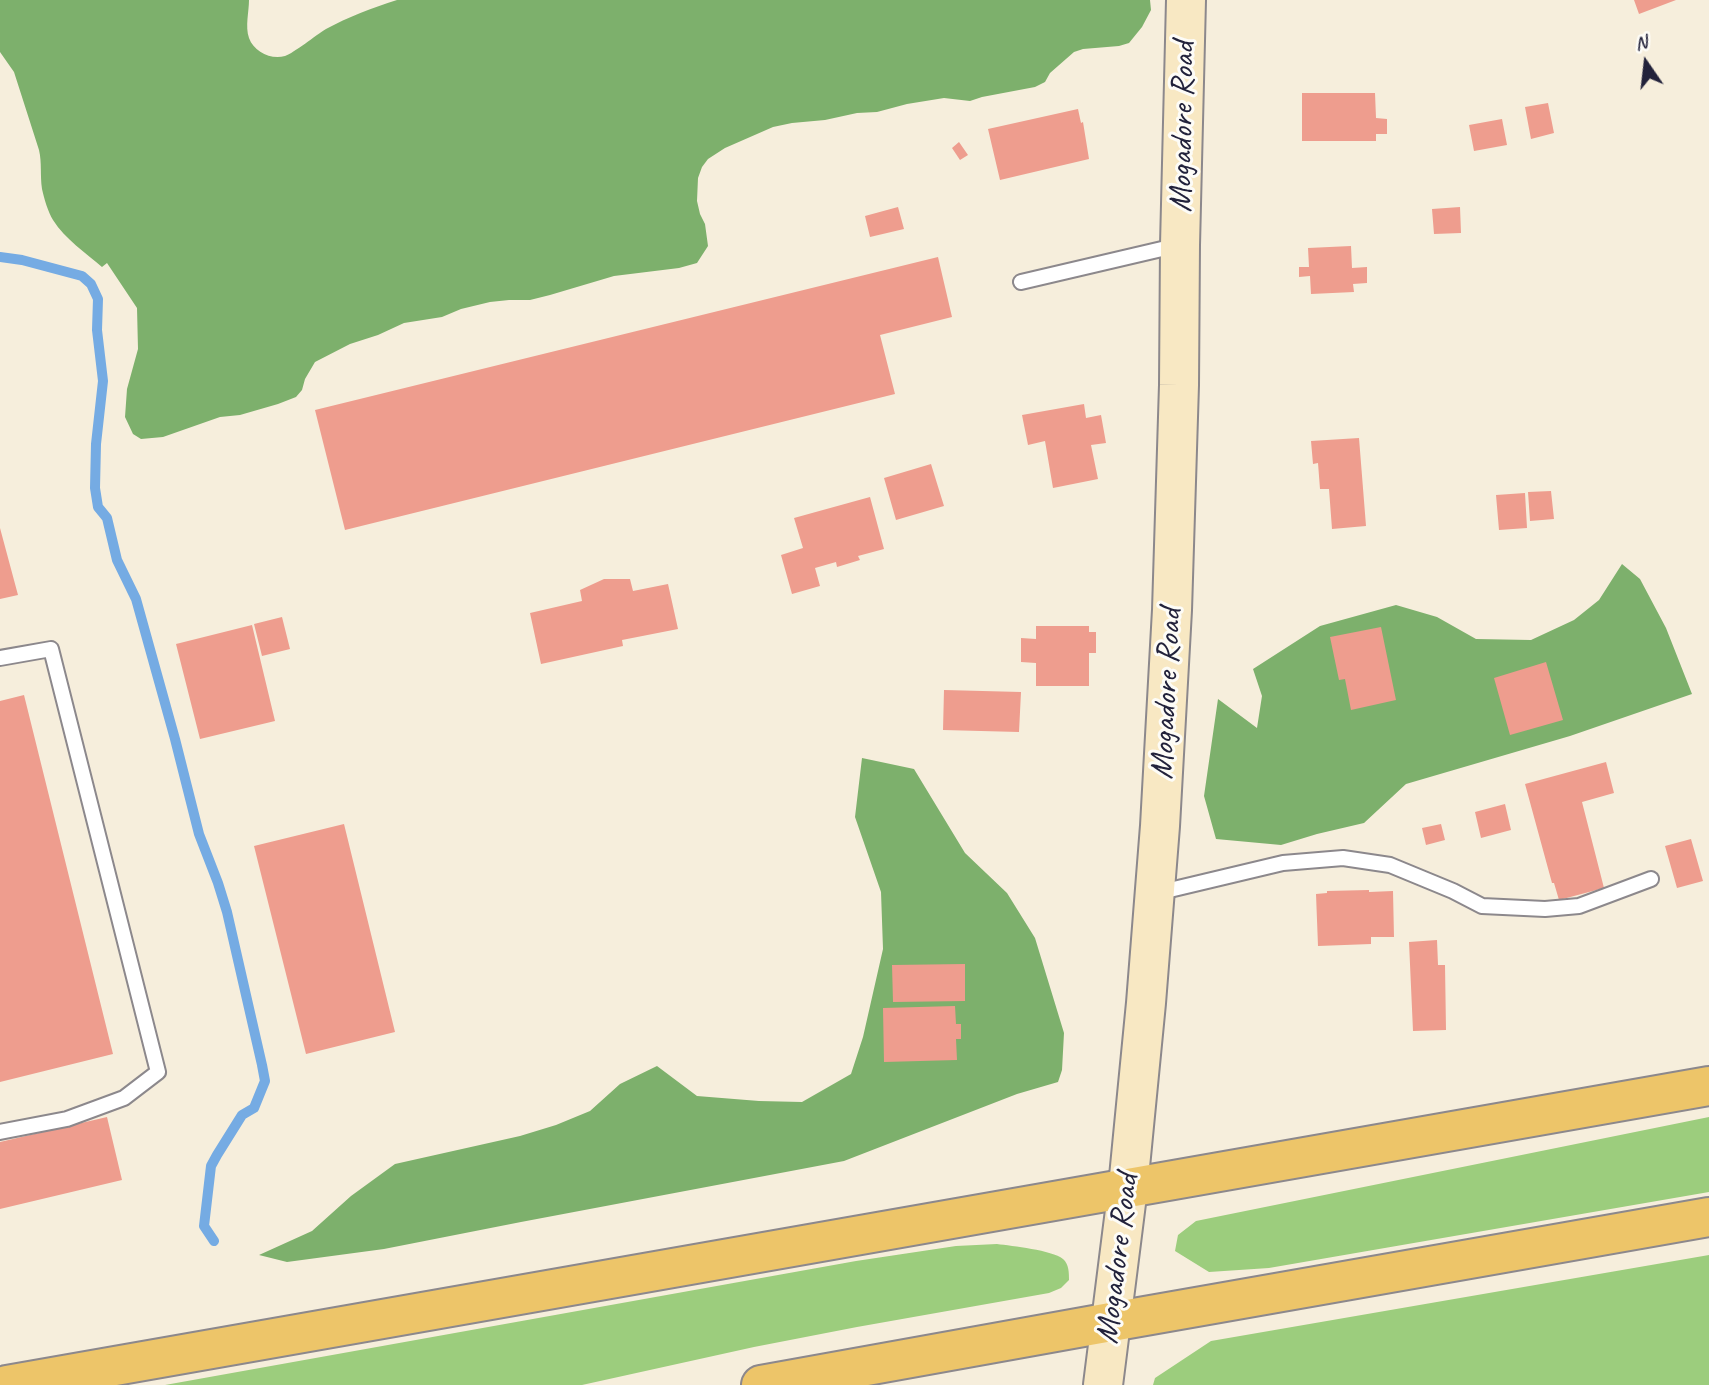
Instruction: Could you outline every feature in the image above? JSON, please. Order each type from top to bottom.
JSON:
[{"type":"main road","points":[[6,1385],[1709,1086]]},
{"type":"main road","points":[[761,1385],[1709,1217]]},
{"type":"street","name":"Mogadore Road","points":[[1102,1385],[1128,1187],[1156,893],[1172,610],[1186,0]]},
{"type":"lane","points":[[1021,282],[1180,245]]},
{"type":"lane","points":[[0,658],[51,649],[158,1073],[113,1102],[67,1119],[0,1132]]},
{"type":"lane","points":[[1156,893],[1283,863],[1343,858],[1390,864],[1482,906],[1545,909],[1579,906],[1651,879]]},
{"type":"green space","points":[[0,0],[249,0],[247,29],[251,43],[264,54],[274,57],[285,56],[334,25],[397,0],[1150,0],[1151,10],[1129,43],[1074,52],[1050,73],[1045,82],[1035,87],[970,101],[944,98],[877,112],[792,123],[773,127],[725,148],[708,159],[698,178],[697,201],[705,224],[708,246],[697,263],[679,268],[614,276],[530,300],[490,302],[442,317],[404,323],[350,344],[315,362],[296,397],[240,415],[220,417],[163,437],[141,439],[133,434],[125,417],[127,389],[138,349],[137,308],[107,263],[102,267],[76,245],[63,233],[49,213],[42,189],[39,150],[14,72],[0,52]]},
{"type":"green space","points":[[1622,564],[1640,579],[1666,628],[1692,694],[1570,736],[1406,784],[1364,823],[1281,845],[1216,839],[1204,796],[1218,699],[1257,728],[1262,696],[1253,669],[1320,626],[1396,605],[1437,617],[1476,639],[1531,640],[1574,620],[1599,600]]},
{"type":"green space","points":[[862,758],[914,769],[965,853],[1007,893],[1035,938],[1064,1033],[1062,1070],[1058,1082],[1017,1094],[844,1161],[384,1249],[287,1262],[259,1255],[312,1231],[351,1196],[395,1164],[520,1136],[556,1125],[590,1111],[620,1084],[657,1066],[697,1096],[759,1101],[802,1102],[851,1074],[863,1037],[883,949],[881,892],[855,817]]},
{"type":"green space","points":[[1709,1117],[1709,1192],[1269,1268],[1209,1272],[1175,1251],[1178,1235],[1196,1221]]},
{"type":"green space","points":[[997,1244],[1058,1256],[1066,1263],[1069,1280],[1061,1288],[1049,1293],[754,1347],[582,1385],[165,1385],[856,1261],[956,1246]]},
{"type":"green space","points":[[1709,1255],[1709,1385],[1153,1385],[1155,1378],[1211,1341]]},
{"type":"building","points":[[1634,0],[1676,0],[1639,14]]},
{"type":"building","points":[[1302,93],[1375,93],[1376,118],[1387,119],[1387,134],[1376,134],[1376,141],[1302,141]]},
{"type":"building","points":[[1548,103],[1554,133],[1531,139],[1525,107]]},
{"type":"building","points":[[1078,109],[1089,159],[1000,180],[988,129]]},
{"type":"building","points":[[1502,119],[1507,145],[1474,151],[1469,125]]},
{"type":"building","points":[[959,142],[968,155],[960,160],[952,148]]},
{"type":"building","points":[[898,207],[904,229],[870,237],[865,216]]},
{"type":"building","points":[[1460,207],[1461,233],[1434,234],[1432,209]]},
{"type":"building","points":[[1351,246],[1352,268],[1367,267],[1367,283],[1353,284],[1354,292],[1311,294],[1310,276],[1299,277],[1299,267],[1309,267],[1308,248]]},
{"type":"building","points":[[938,257],[952,317],[880,335],[895,394],[345,530],[315,410]]},
{"type":"building","points":[[1084,404],[1086,418],[1101,415],[1106,443],[1091,445],[1098,479],[1053,488],[1045,441],[1028,445],[1022,415]]},
{"type":"building","points":[[1359,438],[1366,526],[1332,529],[1329,489],[1320,489],[1318,463],[1313,464],[1311,441]]},
{"type":"building","points":[[931,464],[944,506],[896,520],[884,478]]},
{"type":"building","points":[[1551,491],[1554,519],[1530,521],[1528,492]]},
{"type":"building","points":[[1525,493],[1527,528],[1499,530],[1496,495]]},
{"type":"building","points":[[870,497],[884,549],[858,556],[860,560],[837,567],[836,562],[815,568],[820,586],[792,594],[781,555],[803,548],[794,518]]},
{"type":"building","points":[[0,528],[18,595],[0,599]]},
{"type":"building","points":[[604,579],[630,579],[633,591],[668,584],[678,629],[622,640],[623,646],[541,664],[530,613],[582,601],[580,590]]},
{"type":"building","points":[[282,617],[290,649],[262,656],[254,624]]},
{"type":"building","points":[[252,625],[275,721],[200,739],[176,644]]},
{"type":"building","points":[[1036,626],[1089,626],[1089,632],[1096,632],[1096,653],[1089,653],[1089,686],[1036,686],[1036,663],[1021,662],[1021,638],[1036,639]]},
{"type":"building","points":[[1381,627],[1396,700],[1351,710],[1345,679],[1339,680],[1330,637]]},
{"type":"building","points":[[1546,662],[1563,720],[1510,735],[1494,678]]},
{"type":"building","points":[[944,690],[1021,692],[1019,732],[943,730]]},
{"type":"building","points":[[24,695],[113,1054],[0,1082],[0,701]]},
{"type":"building","points":[[1606,762],[1614,793],[1582,802],[1604,888],[1559,900],[1525,784]]},
{"type":"building","points":[[1505,804],[1511,830],[1481,838],[1475,812]]},
{"type":"building","points":[[344,824],[395,1032],[306,1054],[254,846]]},
{"type":"building","points":[[1441,824],[1445,840],[1426,845],[1422,828]]},
{"type":"building","points":[[1691,839],[1703,881],[1677,888],[1665,846]]},
{"type":"building","points":[[1327,891],[1393,891],[1394,937],[1371,937],[1371,944],[1318,946],[1316,894]]},
{"type":"building","points":[[1437,940],[1438,965],[1445,965],[1446,1030],[1413,1031],[1409,942]]},
{"type":"building","points":[[965,964],[965,1001],[893,1002],[892,965]]},
{"type":"building","points":[[955,1006],[956,1024],[961,1024],[961,1039],[956,1039],[957,1060],[884,1062],[883,1008]]},
{"type":"building","points":[[107,1117],[122,1180],[0,1209],[0,1142]]},
{"type":"waterway","points":[[0,257],[82,276],[91,284],[98,299],[97,330],[103,381],[96,444],[95,488],[98,507],[107,518],[117,560],[136,599],[199,834],[227,912],[265,1081],[254,1108],[242,1115],[211,1166],[204,1226],[214,1241]]}]
